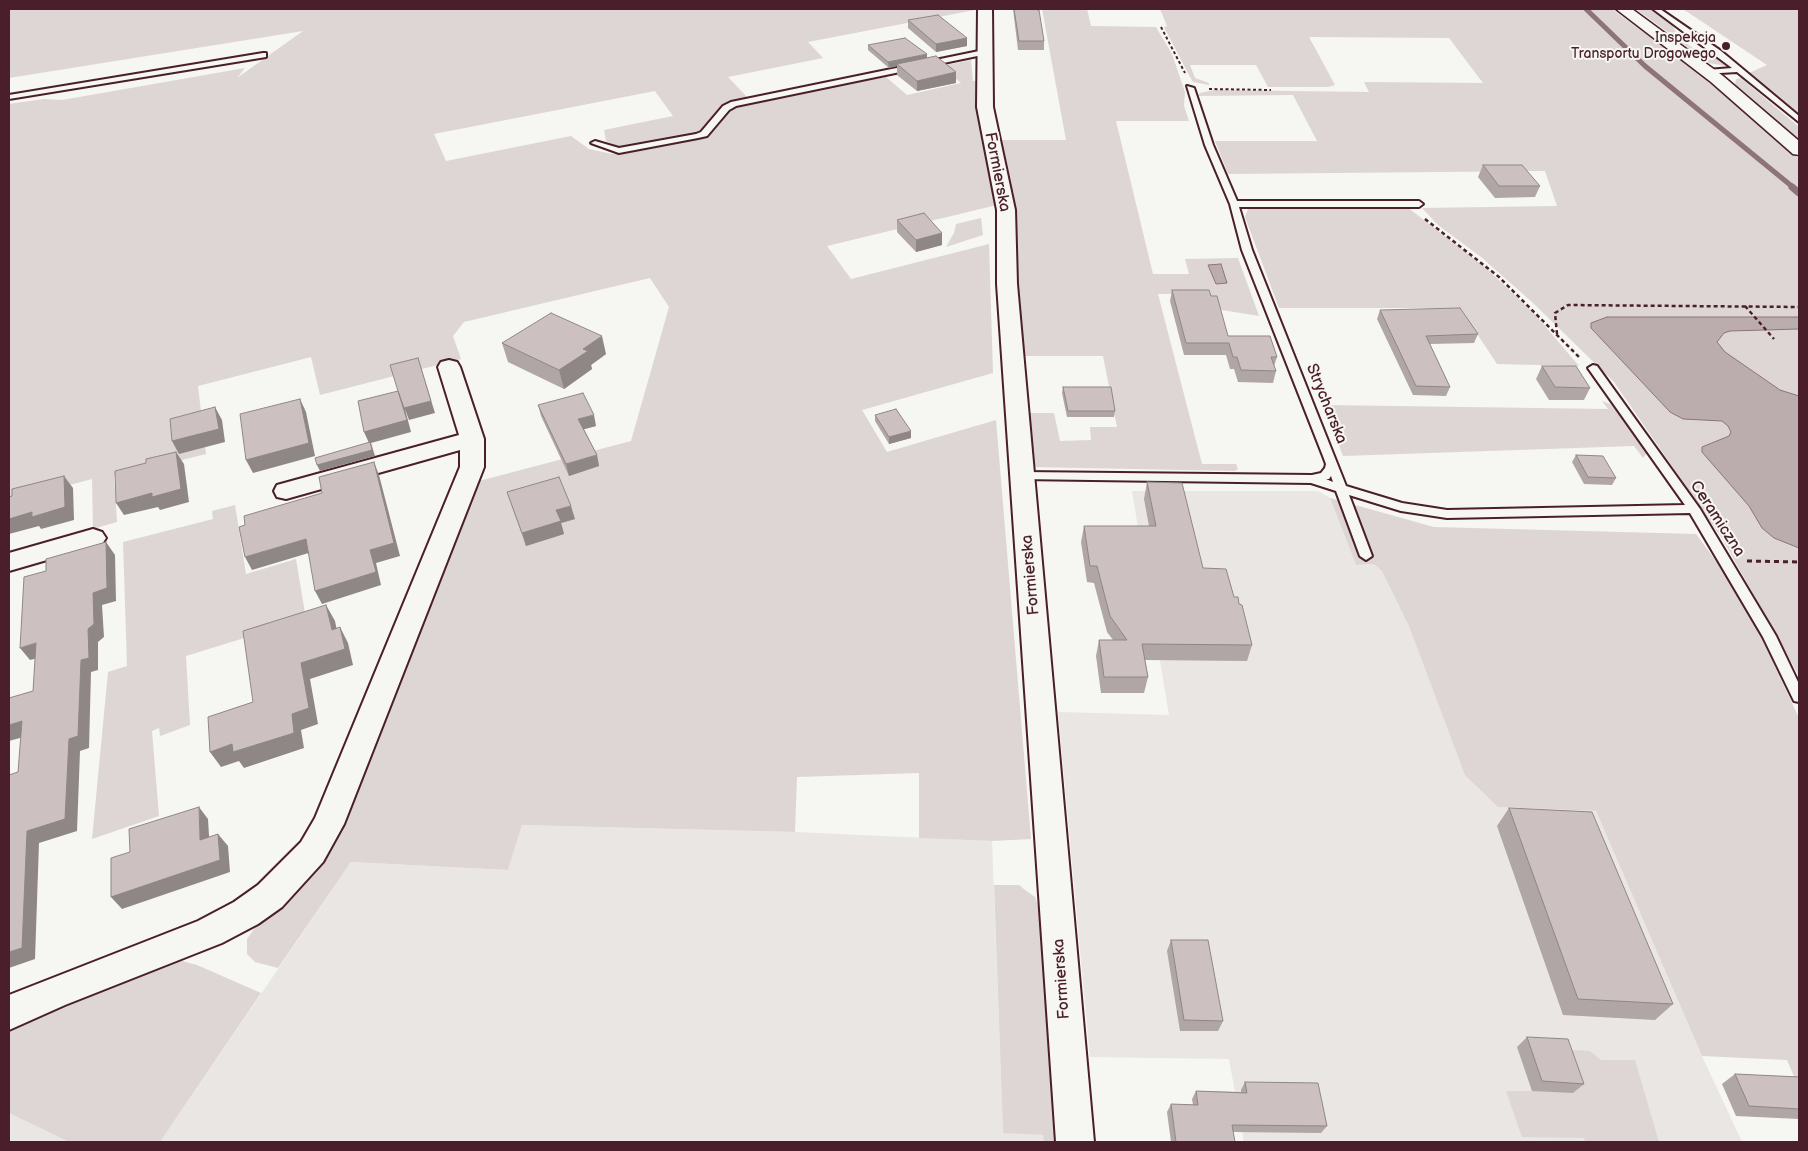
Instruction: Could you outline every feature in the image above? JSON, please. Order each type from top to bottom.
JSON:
[{"type":"main road","points":[[1623,9],[1708,72],[1799,150]]},
{"type":"street","name":"Formierska","points":[[985,9],[986,114],[1006,210],[1007,284],[1075,1142]]},
{"type":"street","points":[[9,1013],[53,993],[210,932],[246,913],[270,896],[312,852],[328,824],[472,467],[472,439],[449,367]]},
{"type":"street","points":[[286,491],[472,439]]},
{"type":"street","points":[[9,562],[93,538]]},
{"type":"lane","points":[[1656,9],[1739,70],[1799,120]]},
{"type":"lane","points":[[595,144],[619,151],[698,136],[704,134],[726,108],[741,102],[984,52]]},
{"type":"lane","points":[[9,97],[262,55]]},
{"type":"lane","points":[[1708,72],[1739,70]]},
{"type":"lane","name":"Strycharska","points":[[1190,88],[1209,145],[1234,204],[1247,250],[1332,464],[1325,476],[1312,479]]},
{"type":"lane","points":[[1234,204],[1419,204]]},
{"type":"lane","name":"Ceramiczna","points":[[1593,368],[1694,510],[1768,636],[1799,697]]},
{"type":"lane","points":[[1332,464],[1366,556]]},
{"type":"lane","points":[[1022,476],[1312,479],[1401,508],[1447,514],[1694,510]]},
{"type":"path","points":[[1161,26],[1186,74],[1190,88],[1271,90]]},
{"type":"path","points":[[1408,204],[1479,259],[1527,302],[1578,356],[1593,368]]},
{"type":"path","points":[[1557,334],[1554,319],[1555,313],[1568,305],[1745,305],[1799,307]]},
{"type":"path","points":[[1745,305],[1774,339]]},
{"type":"path","points":[[1725,561],[1799,562]]},
{"type":"shaded area","points":[[9,9],[980,9],[808,42],[823,58],[728,77],[748,98],[729,102],[700,131],[690,135],[628,147],[620,147],[606,141],[604,130],[673,116],[655,91],[434,134],[446,161],[571,136],[589,149],[612,154],[623,154],[700,139],[715,130],[729,110],[743,104],[886,77],[907,95],[961,83],[942,66],[971,60],[973,81],[978,81],[997,205],[827,246],[851,279],[989,244],[993,373],[862,410],[887,452],[996,420],[1031,839],[992,841],[919,838],[919,773],[797,777],[795,832],[522,825],[508,870],[351,862],[278,968],[255,962],[247,954],[247,939],[257,925],[315,872],[336,836],[479,481],[631,441],[669,307],[650,278],[464,322],[453,336],[461,359],[320,395],[311,357],[198,386],[206,454],[114,477],[117,522],[93,529],[92,479],[9,501],[9,104],[44,99],[62,100],[245,68],[237,78],[303,31],[9,78]]},
{"type":"shaded area","points":[[1042,9],[1087,9],[1091,26],[1156,27],[1172,54],[1185,92],[1184,106],[1189,121],[1116,121],[1153,274],[1189,274],[1185,259],[1238,258],[1259,316],[1222,310],[1197,294],[1158,294],[1202,464],[1236,464],[1238,469],[1235,471],[1031,467],[1026,413],[1054,413],[1060,441],[1091,440],[1090,427],[1117,427],[1103,356],[1021,356],[998,140],[1066,140]]},
{"type":"shaded area","points":[[1160,9],[1612,9],[1693,69],[1799,159],[1799,676],[1723,540],[1614,382],[1532,302],[1481,257],[1438,225],[1422,208],[1557,206],[1545,171],[1228,174],[1215,141],[1317,141],[1293,95],[1198,96],[1200,93],[1214,90],[1369,92],[1364,82],[1483,83],[1449,38],[1309,37],[1335,85],[1328,87],[1268,87],[1256,65],[1190,65],[1195,78],[1209,83],[1209,85],[1193,82],[1164,27],[1167,26]]},
{"type":"shaded area","points":[[1636,9],[1649,9],[1672,25],[1676,32],[1673,33],[1698,52],[1719,59],[1726,66],[1709,63]]},
{"type":"shaded area","points":[[1683,9],[1799,9],[1799,114],[1749,73],[1767,65]]},
{"type":"shaded area","points":[[1741,78],[1799,127],[1799,140],[1735,85],[1736,79]]},
{"type":"shaded area","points":[[1262,207],[1407,207],[1486,268],[1534,313],[1579,366],[1497,364],[1460,308],[1279,308],[1245,217],[1248,209]]},
{"type":"shaded area","points":[[981,218],[983,235],[946,247],[954,233],[956,224]]},
{"type":"shaded area","points":[[1221,264],[1227,283],[1216,284],[1208,265]]},
{"type":"shaded area","points":[[1607,317],[1799,317],[1799,329],[1730,331],[1724,333],[1717,342],[1725,352],[1780,390],[1799,396],[1799,548],[1774,538],[1762,528],[1749,506],[1702,452],[1702,447],[1729,436],[1731,432],[1728,426],[1722,421],[1683,419],[1670,412],[1591,328],[1591,323]]},
{"type":"shaded area","points":[[1602,401],[1610,404],[1616,410],[1647,453],[1643,458],[1634,446],[1343,456],[1324,405],[1608,409]]},
{"type":"shaded area","points":[[1132,491],[1318,491],[1330,498],[1356,565],[1374,564],[1383,571],[1498,807],[1596,811],[1702,1056],[1742,1142],[1244,1142],[1229,1059],[1090,1057],[1058,712],[1169,715]]},
{"type":"shaded area","points":[[1330,498],[1434,527],[1696,534],[1724,572],[1762,639],[1799,718],[1799,1088],[1787,1060],[1702,1056],[1596,811],[1498,807],[1465,775],[1409,626],[1382,571],[1374,564],[1356,565]]},
{"type":"shaded area","points":[[235,505],[246,574],[296,559],[306,619],[186,656],[190,725],[160,736],[159,728],[152,731],[159,816],[92,839],[108,672],[127,666],[123,542],[213,519],[212,511]]},
{"type":"shaded area","points":[[522,825],[795,832],[992,841],[1003,1132],[1044,1135],[1044,1142],[160,1142],[351,862],[508,870]]},
{"type":"shaded area","points":[[994,885],[1019,885],[1035,897],[1042,916],[1058,1142],[1044,1142],[1043,1135],[1003,1133]]},
{"type":"shaded area","points":[[182,961],[197,965],[261,993],[160,1142],[69,1142],[9,1113],[9,1031],[164,964]]},
{"type":"shaded area","points":[[1557,1049],[1590,1051],[1601,1060],[1635,1060],[1659,1142],[1585,1142],[1584,1138],[1522,1137],[1506,1091],[1532,1091]]},
{"type":"shaded area","points":[[9,1113],[69,1142],[9,1142]]},
{"type":"building","points":[[1014,9],[1039,10],[1044,41],[1019,41]]},
{"type":"building","points":[[938,15],[967,38],[936,44],[908,20]]},
{"type":"building","points":[[905,38],[927,54],[888,62],[868,45]]},
{"type":"building","points":[[936,56],[956,72],[917,81],[897,64]]},
{"type":"building","points":[[1483,165],[1522,165],[1540,186],[1499,186]]},
{"type":"building","points":[[924,213],[942,233],[916,240],[897,220]]},
{"type":"building","points":[[1172,290],[1209,290],[1211,296],[1217,296],[1228,336],[1270,336],[1277,357],[1271,357],[1276,371],[1241,370],[1237,357],[1233,357],[1229,343],[1186,343]]},
{"type":"building","points":[[1460,308],[1478,334],[1426,336],[1450,387],[1416,386],[1380,310]]},
{"type":"building","points":[[551,313],[602,336],[583,349],[588,351],[559,370],[502,343]]},
{"type":"building","points":[[418,358],[431,401],[404,408],[390,365]]},
{"type":"building","points":[[1542,366],[1576,366],[1590,388],[1555,387]]},
{"type":"building","points":[[1063,387],[1111,387],[1115,411],[1068,411]]},
{"type":"building","points":[[398,391],[407,420],[364,432],[358,401]]},
{"type":"building","points":[[583,393],[594,415],[578,419],[597,455],[566,464],[538,405]]},
{"type":"building","points":[[300,399],[309,443],[246,460],[240,414]]},
{"type":"building","points":[[215,407],[219,429],[172,441],[170,419]]},
{"type":"building","points":[[896,409],[911,431],[889,437],[875,415]]},
{"type":"building","points":[[370,442],[372,450],[317,465],[315,458]]},
{"type":"building","points":[[176,452],[181,489],[152,497],[152,493],[116,503],[115,471],[146,463],[146,459]]},
{"type":"building","points":[[1576,455],[1603,456],[1616,478],[1588,477]]},
{"type":"building","points":[[374,462],[394,543],[370,550],[376,572],[315,591],[306,539],[245,557],[239,527],[245,525],[244,516],[322,493],[319,477]]},
{"type":"building","points":[[64,476],[65,507],[32,517],[32,512],[9,519],[9,497],[12,496],[12,489]]},
{"type":"building","points":[[559,477],[571,506],[556,510],[561,521],[522,533],[507,492]]},
{"type":"building","points":[[1147,482],[1182,483],[1203,568],[1226,569],[1234,597],[1238,597],[1239,604],[1242,605],[1252,645],[1142,644],[1148,677],[1104,677],[1099,640],[1127,640],[1110,616],[1097,566],[1090,566],[1084,526],[1156,526]]},
{"type":"building","points":[[106,542],[107,588],[93,593],[94,624],[88,629],[89,658],[81,660],[78,736],[69,739],[65,819],[27,831],[22,948],[9,952],[9,775],[18,772],[22,721],[9,725],[9,698],[33,691],[36,643],[20,648],[24,577],[46,571],[46,559]]},
{"type":"building","points":[[326,605],[332,630],[340,627],[345,649],[301,663],[309,708],[292,714],[294,733],[233,752],[232,744],[210,752],[208,717],[253,702],[243,631]]},
{"type":"building","points":[[199,807],[200,840],[218,834],[220,860],[111,897],[111,858],[130,852],[129,829]]},
{"type":"building","points":[[1509,808],[1592,812],[1673,1004],[1578,999]]},
{"type":"building","points":[[1171,940],[1208,940],[1223,1021],[1184,1020]]},
{"type":"building","points":[[1527,1037],[1568,1039],[1584,1084],[1542,1081]]},
{"type":"building","points":[[1735,1074],[1799,1077],[1799,1109],[1749,1106]]},
{"type":"building","points":[[1245,1082],[1318,1083],[1327,1126],[1232,1125],[1235,1142],[1176,1142],[1171,1104],[1198,1105],[1196,1091],[1247,1093]]},
{"type":"waterway","points":[[1586,9],[1645,66],[1794,188]]},
{"type":"waterway","points":[[1792,187],[1799,193]]},
{"type":"place","name":"Inspekcja Transportu Drogowego","points":[[1726,46]]}]
